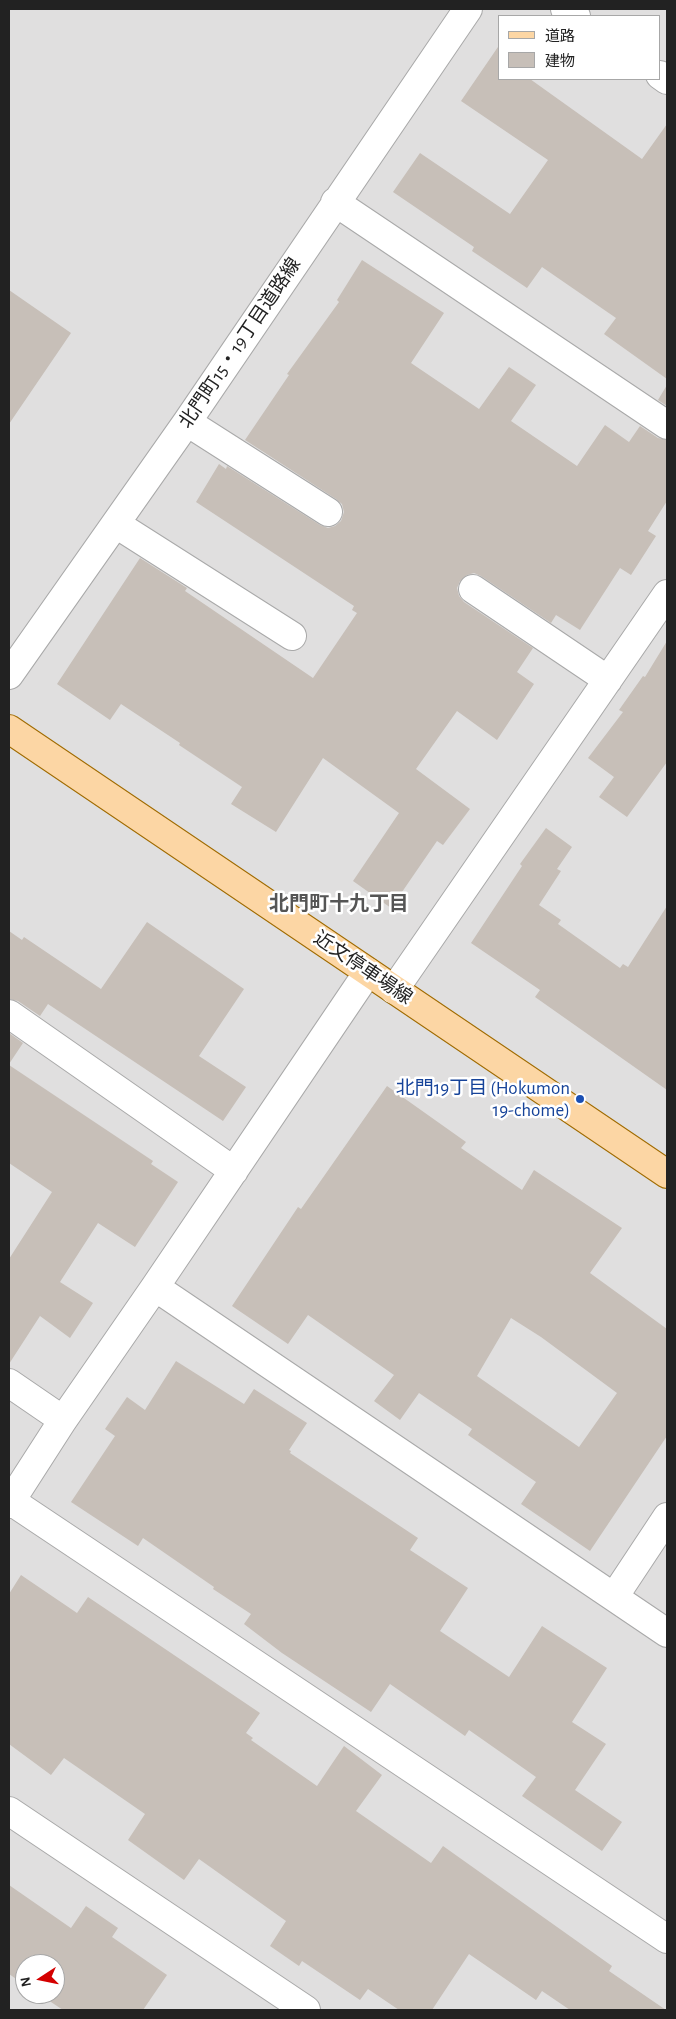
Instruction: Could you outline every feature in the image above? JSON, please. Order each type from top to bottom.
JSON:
[{"type":"main road","name":"近文停車場線","points":[[9,729],[667,1173]]},
{"type":"street","name":"北門町15・19丁目道路線","points":[[9,675],[187,422],[468,9]]},
{"type":"street","points":[[335,202],[667,425]]},
{"type":"street","points":[[187,422],[328,512]]},
{"type":"street","points":[[116,524],[292,636]]},
{"type":"street","points":[[473,589],[608,680]]},
{"type":"street","points":[[394,990],[667,594]]},
{"type":"street","points":[[368,972],[63,1420],[10,1503],[667,1939]]},
{"type":"street","points":[[9,1014],[234,1171]]},
{"type":"street","points":[[155,1287],[667,1633]]},
{"type":"street","points":[[9,1383],[63,1420]]},
{"type":"street","points":[[614,1597],[667,1517]]},
{"type":"street","points":[[9,1811],[306,2010]]},
{"type":"shaded area","points":[[9,9],[667,9],[667,2010],[9,2010]]},
{"type":"building","points":[[498,47],[498,80],[531,80],[642,159],[667,124],[667,379],[604,334],[616,318],[542,267],[527,288],[472,251],[474,247],[393,192],[420,153],[510,214],[548,160],[461,101]]},
{"type":"building","points":[[362,260],[444,313],[411,363],[479,409],[509,367],[536,385],[511,421],[577,466],[605,425],[629,442],[640,426],[658,438],[667,440],[667,501],[648,531],[656,536],[631,575],[620,568],[580,630],[556,615],[551,623],[474,573],[467,575],[460,581],[457,588],[459,596],[464,602],[533,648],[517,672],[534,684],[497,740],[457,711],[416,769],[470,809],[443,845],[437,841],[391,908],[353,881],[399,813],[323,758],[276,832],[231,804],[242,787],[179,745],[180,743],[121,704],[110,720],[57,684],[140,558],[187,588],[185,591],[313,678],[357,613],[352,610],[354,606],[196,502],[219,464],[226,469],[227,466],[320,525],[328,528],[335,526],[341,521],[344,512],[342,504],[245,440],[289,375],[287,374],[339,302],[337,300]]},
{"type":"building","points":[[9,290],[71,333],[9,424]]},
{"type":"building","points":[[667,385],[667,406],[658,400]]},
{"type":"building","points":[[667,641],[667,762],[627,817],[599,797],[614,777],[588,758],[623,712],[619,710],[643,676],[645,677]]},
{"type":"building","points":[[546,828],[572,847],[557,869],[561,871],[539,905],[561,920],[558,924],[620,968],[623,964],[628,967],[667,906],[667,1090],[535,997],[540,990],[471,943],[522,866],[520,864]]},
{"type":"building","points":[[147,922],[244,989],[199,1056],[246,1087],[223,1121],[48,1004],[40,1016],[18,1001],[9,999],[9,931],[22,940],[24,937],[101,989]]},
{"type":"building","points":[[9,1033],[23,1043],[9,1064]]},
{"type":"building","points":[[9,1065],[153,1161],[151,1164],[178,1182],[135,1247],[98,1223],[60,1282],[93,1303],[70,1338],[40,1316],[9,1364],[9,1259],[52,1192],[9,1163]]},
{"type":"building","points":[[387,1086],[466,1142],[461,1148],[522,1190],[534,1170],[622,1228],[590,1273],[667,1329],[667,1436],[590,1551],[521,1504],[536,1482],[468,1435],[472,1429],[419,1393],[400,1420],[374,1401],[394,1375],[308,1315],[288,1344],[232,1306],[298,1207],[301,1209]],"holes":[[[511,1318],[541,1337],[617,1393],[579,1447],[477,1376]]]},
{"type":"building","points":[[176,1361],[244,1404],[254,1389],[307,1423],[289,1450],[291,1451],[290,1453],[418,1538],[410,1550],[468,1588],[440,1631],[509,1677],[542,1626],[607,1668],[572,1722],[606,1744],[575,1790],[622,1822],[602,1851],[522,1796],[536,1777],[469,1730],[465,1736],[390,1684],[371,1712],[282,1653],[244,1624],[251,1614],[213,1589],[214,1587],[143,1538],[138,1546],[71,1502],[115,1436],[105,1429],[127,1397],[145,1410]]},
{"type":"building","points":[[21,1575],[77,1613],[88,1597],[260,1713],[246,1733],[253,1738],[251,1740],[317,1786],[344,1746],[382,1775],[356,1811],[431,1863],[443,1846],[612,1966],[609,1971],[666,2010],[570,2010],[542,1991],[536,2000],[469,1954],[432,2010],[399,2010],[368,1989],[360,2000],[302,1961],[299,1966],[270,1946],[286,1921],[199,1859],[184,1880],[128,1840],[145,1814],[64,1758],[51,1775],[9,1744],[9,1594]]},
{"type":"building","points":[[9,1885],[71,1928],[86,1906],[118,1928],[112,1937],[167,1975],[143,2010],[63,2010],[54,2004],[65,2004],[65,1954],[15,1954],[15,1978],[9,1974]]},
{"type":"place","name":"北門19丁目 (Hokumon 19-chome)","points":[[580,1099]]},
{"type":"district","name":"北門町十九丁目","points":[[339,904]]}]
